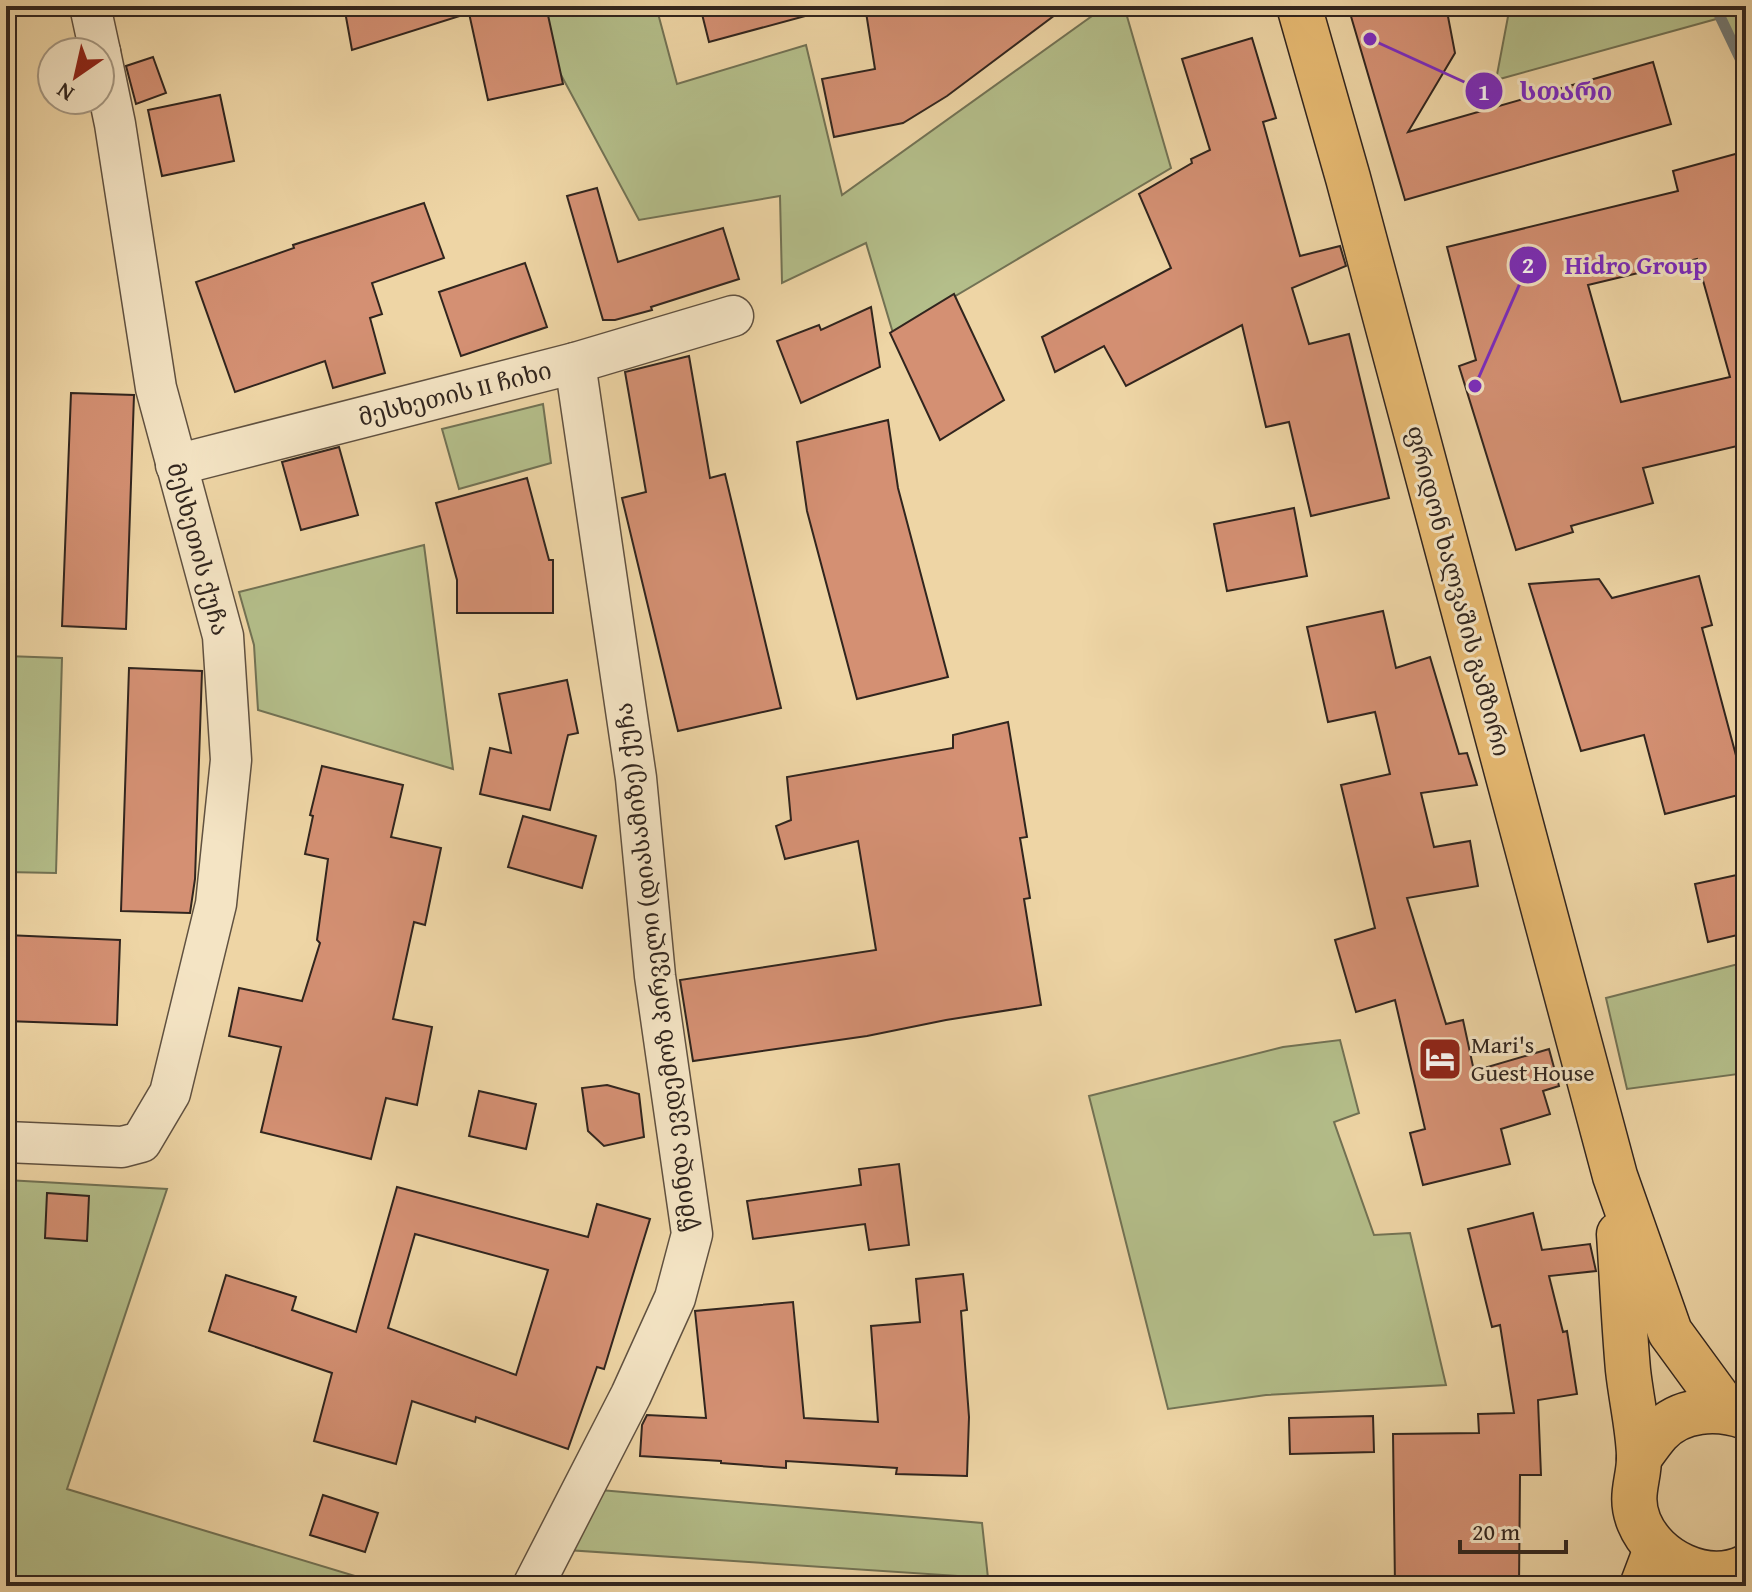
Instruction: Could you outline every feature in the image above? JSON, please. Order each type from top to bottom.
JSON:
[{"type":"highway","name":"ფრიდონ ხალვაშის გამზირი","points":[[1299,6],[1348,178],[1615,1176]]},
{"type":"highway","points":[[1615,1176],[1670,1332],[1736,1414]]},
{"type":"highway","points":[[1615,1176],[1628,1371],[1639,1458],[1632,1490],[1649,1567],[1680,1566],[1709,1573],[1738,1574]]},
{"type":"highway","points":[[1639,1458],[1660,1430],[1691,1413],[1736,1414]]},
{"type":"street","name":"მესხეთის ქუჩა","points":[[90,6],[97,36]]},
{"type":"street","name":"მესხეთის ქუჩა","points":[[6,1142],[122,1147],[141,1142],[170,1093],[216,904],[231,760],[223,636],[156,388],[113,116]]},
{"type":"street","name":"მესხეთის II ჩიხი","points":[[176,465],[575,363],[733,316]]},
{"type":"street","name":"წმინდა ევდემოზ პირველი (დიასამიზე) ქუჩა","points":[[533,1586],[631,1395],[675,1298],[692,1234],[655,976],[636,778],[575,363]]},
{"type":"green space","points":[[524,6],[656,6],[677,84],[806,45],[842,195],[1106,6],[1124,6],[1171,168],[893,333],[866,243],[782,283],[780,196],[639,220]]},
{"type":"green space","points":[[1510,6],[1746,6],[1746,71],[1720,18],[1496,80]]},
{"type":"green space","points":[[543,404],[551,463],[459,489],[442,429]]},
{"type":"green space","points":[[424,545],[453,769],[258,710],[254,645],[239,592]]},
{"type":"green space","points":[[6,656],[62,658],[56,873],[6,872]]},
{"type":"green space","points":[[1746,962],[1746,1073],[1627,1089],[1606,998]]},
{"type":"green space","points":[[1340,1040],[1359,1113],[1334,1122],[1374,1235],[1410,1233],[1446,1385],[1266,1395],[1168,1409],[1089,1096],[1283,1047]]},
{"type":"green space","points":[[6,1180],[167,1189],[67,1489],[388,1586],[6,1586]]},
{"type":"green space","points":[[600,1490],[982,1523],[988,1578],[567,1550]]},
{"type":"building","points":[[344,6],[546,6],[563,84],[488,100],[469,13],[352,50]]},
{"type":"building","points":[[700,6],[808,6],[809,15],[709,42]]},
{"type":"building","points":[[865,6],[1067,6],[947,96],[903,123],[834,137],[822,79],[875,69]]},
{"type":"building","points":[[1376,6],[1446,6],[1455,53],[1408,132],[1653,62],[1671,124],[1405,200],[1350,13]]},
{"type":"building","points":[[1252,38],[1276,118],[1263,122],[1300,256],[1340,246],[1346,266],[1292,288],[1309,344],[1349,334],[1389,498],[1311,516],[1289,422],[1266,427],[1242,325],[1126,386],[1104,346],[1055,372],[1042,337],[1171,268],[1139,194],[1210,150],[1182,59]]},
{"type":"building","points":[[153,57],[166,93],[136,104],[126,66]]},
{"type":"building","points":[[220,95],[234,161],[162,176],[148,110]]},
{"type":"building","points":[[1739,153],[1746,176],[1746,444],[1643,468],[1653,503],[1571,526],[1573,532],[1516,550],[1459,366],[1476,360],[1447,247],[1678,191],[1673,171]],"holes":[[[1697,259],[1730,377],[1621,402],[1588,285]]]},
{"type":"building","points":[[597,188],[618,262],[723,228],[739,279],[651,307],[652,310],[603,320],[567,196]]},
{"type":"building","points":[[424,203],[444,258],[372,283],[382,314],[370,318],[385,373],[333,388],[325,361],[235,392],[196,282],[294,248],[293,245]]},
{"type":"building","points":[[525,263],[547,327],[461,356],[439,292]]},
{"type":"building","points":[[954,294],[1004,400],[940,440],[890,333]]},
{"type":"building","points":[[871,307],[880,367],[801,403],[777,341],[819,325],[821,330]]},
{"type":"building","points":[[689,356],[710,478],[725,474],[781,708],[678,731],[622,498],[646,492],[625,372]]},
{"type":"building","points":[[71,393],[134,395],[126,629],[62,626]]},
{"type":"building","points":[[888,420],[898,488],[948,677],[857,699],[807,511],[797,442]]},
{"type":"building","points":[[339,447],[358,515],[301,530],[282,462]]},
{"type":"building","points":[[527,478],[549,560],[553,560],[553,613],[457,613],[457,580],[436,503]]},
{"type":"building","points":[[1294,508],[1307,576],[1227,591],[1214,524]]},
{"type":"building","points":[[1699,576],[1712,625],[1702,628],[1746,793],[1665,814],[1644,735],[1581,751],[1529,584],[1599,579],[1612,598]]},
{"type":"building","points":[[1383,611],[1396,668],[1430,657],[1459,754],[1467,753],[1477,785],[1421,793],[1434,847],[1470,841],[1478,886],[1407,898],[1446,1024],[1463,1020],[1474,1071],[1549,1049],[1559,1086],[1543,1091],[1550,1114],[1501,1129],[1510,1164],[1423,1185],[1410,1133],[1425,1129],[1395,1000],[1356,1012],[1335,940],[1375,928],[1341,785],[1390,774],[1375,712],[1328,722],[1307,627]]},
{"type":"building","points":[[129,668],[202,671],[195,879],[190,913],[121,911]]},
{"type":"building","points":[[567,680],[578,733],[568,735],[550,810],[480,794],[490,748],[511,753],[499,694]]},
{"type":"building","points":[[1008,722],[1027,837],[1020,838],[1030,898],[1024,899],[1041,1005],[867,1036],[693,1061],[680,980],[876,950],[858,841],[785,859],[776,826],[791,820],[787,777],[953,748],[953,735]]},
{"type":"building","points":[[322,766],[403,785],[391,837],[441,848],[425,925],[414,922],[393,1019],[432,1027],[417,1105],[386,1098],[371,1159],[261,1132],[281,1047],[229,1036],[239,988],[302,1001],[320,943],[317,940],[328,859],[305,854],[313,816],[310,815]]},
{"type":"building","points":[[523,816],[596,836],[582,888],[508,867]]},
{"type":"building","points":[[1746,873],[1746,933],[1708,942],[1695,884]]},
{"type":"building","points":[[6,935],[120,940],[117,1025],[6,1021]]},
{"type":"building","points":[[607,1085],[639,1094],[644,1137],[604,1146],[588,1131],[582,1088]]},
{"type":"building","points":[[479,1091],[536,1104],[526,1149],[469,1136]]},
{"type":"building","points":[[899,1164],[909,1245],[869,1250],[865,1224],[753,1239],[747,1201],[861,1185],[859,1169]]},
{"type":"building","points":[[397,1187],[588,1237],[597,1204],[650,1219],[604,1369],[597,1367],[568,1449],[476,1417],[475,1422],[412,1401],[396,1464],[314,1441],[332,1373],[209,1331],[226,1275],[296,1297],[292,1310],[356,1332]],"holes":[[[415,1234],[548,1270],[516,1375],[388,1328]]]},
{"type":"building","points":[[47,1193],[89,1196],[87,1241],[45,1238]]},
{"type":"building","points":[[1533,1213],[1542,1250],[1590,1244],[1596,1271],[1549,1276],[1563,1332],[1567,1331],[1577,1394],[1538,1400],[1541,1475],[1520,1475],[1519,1586],[1395,1586],[1393,1434],[1479,1433],[1478,1414],[1514,1413],[1500,1325],[1492,1327],[1468,1229]]},
{"type":"building","points":[[963,1274],[967,1310],[961,1311],[969,1417],[967,1476],[896,1474],[897,1468],[786,1461],[786,1468],[640,1456],[642,1425],[647,1415],[706,1418],[695,1311],[793,1302],[804,1418],[878,1422],[871,1326],[920,1322],[916,1279]]},
{"type":"building","points":[[1373,1416],[1374,1452],[1290,1454],[1289,1418]]},
{"type":"building","points":[[323,1495],[378,1513],[365,1552],[310,1535]]},
{"type":"waterway","points":[[1715,6],[1746,71]]},
{"type":"place","name":"სთარი","points":[[1370,39]]},
{"type":"place","name":"Hidro Group","points":[[1475,386]]},
{"type":"place","name":"Mari's Guest House","points":[[1440,1059]]}]
